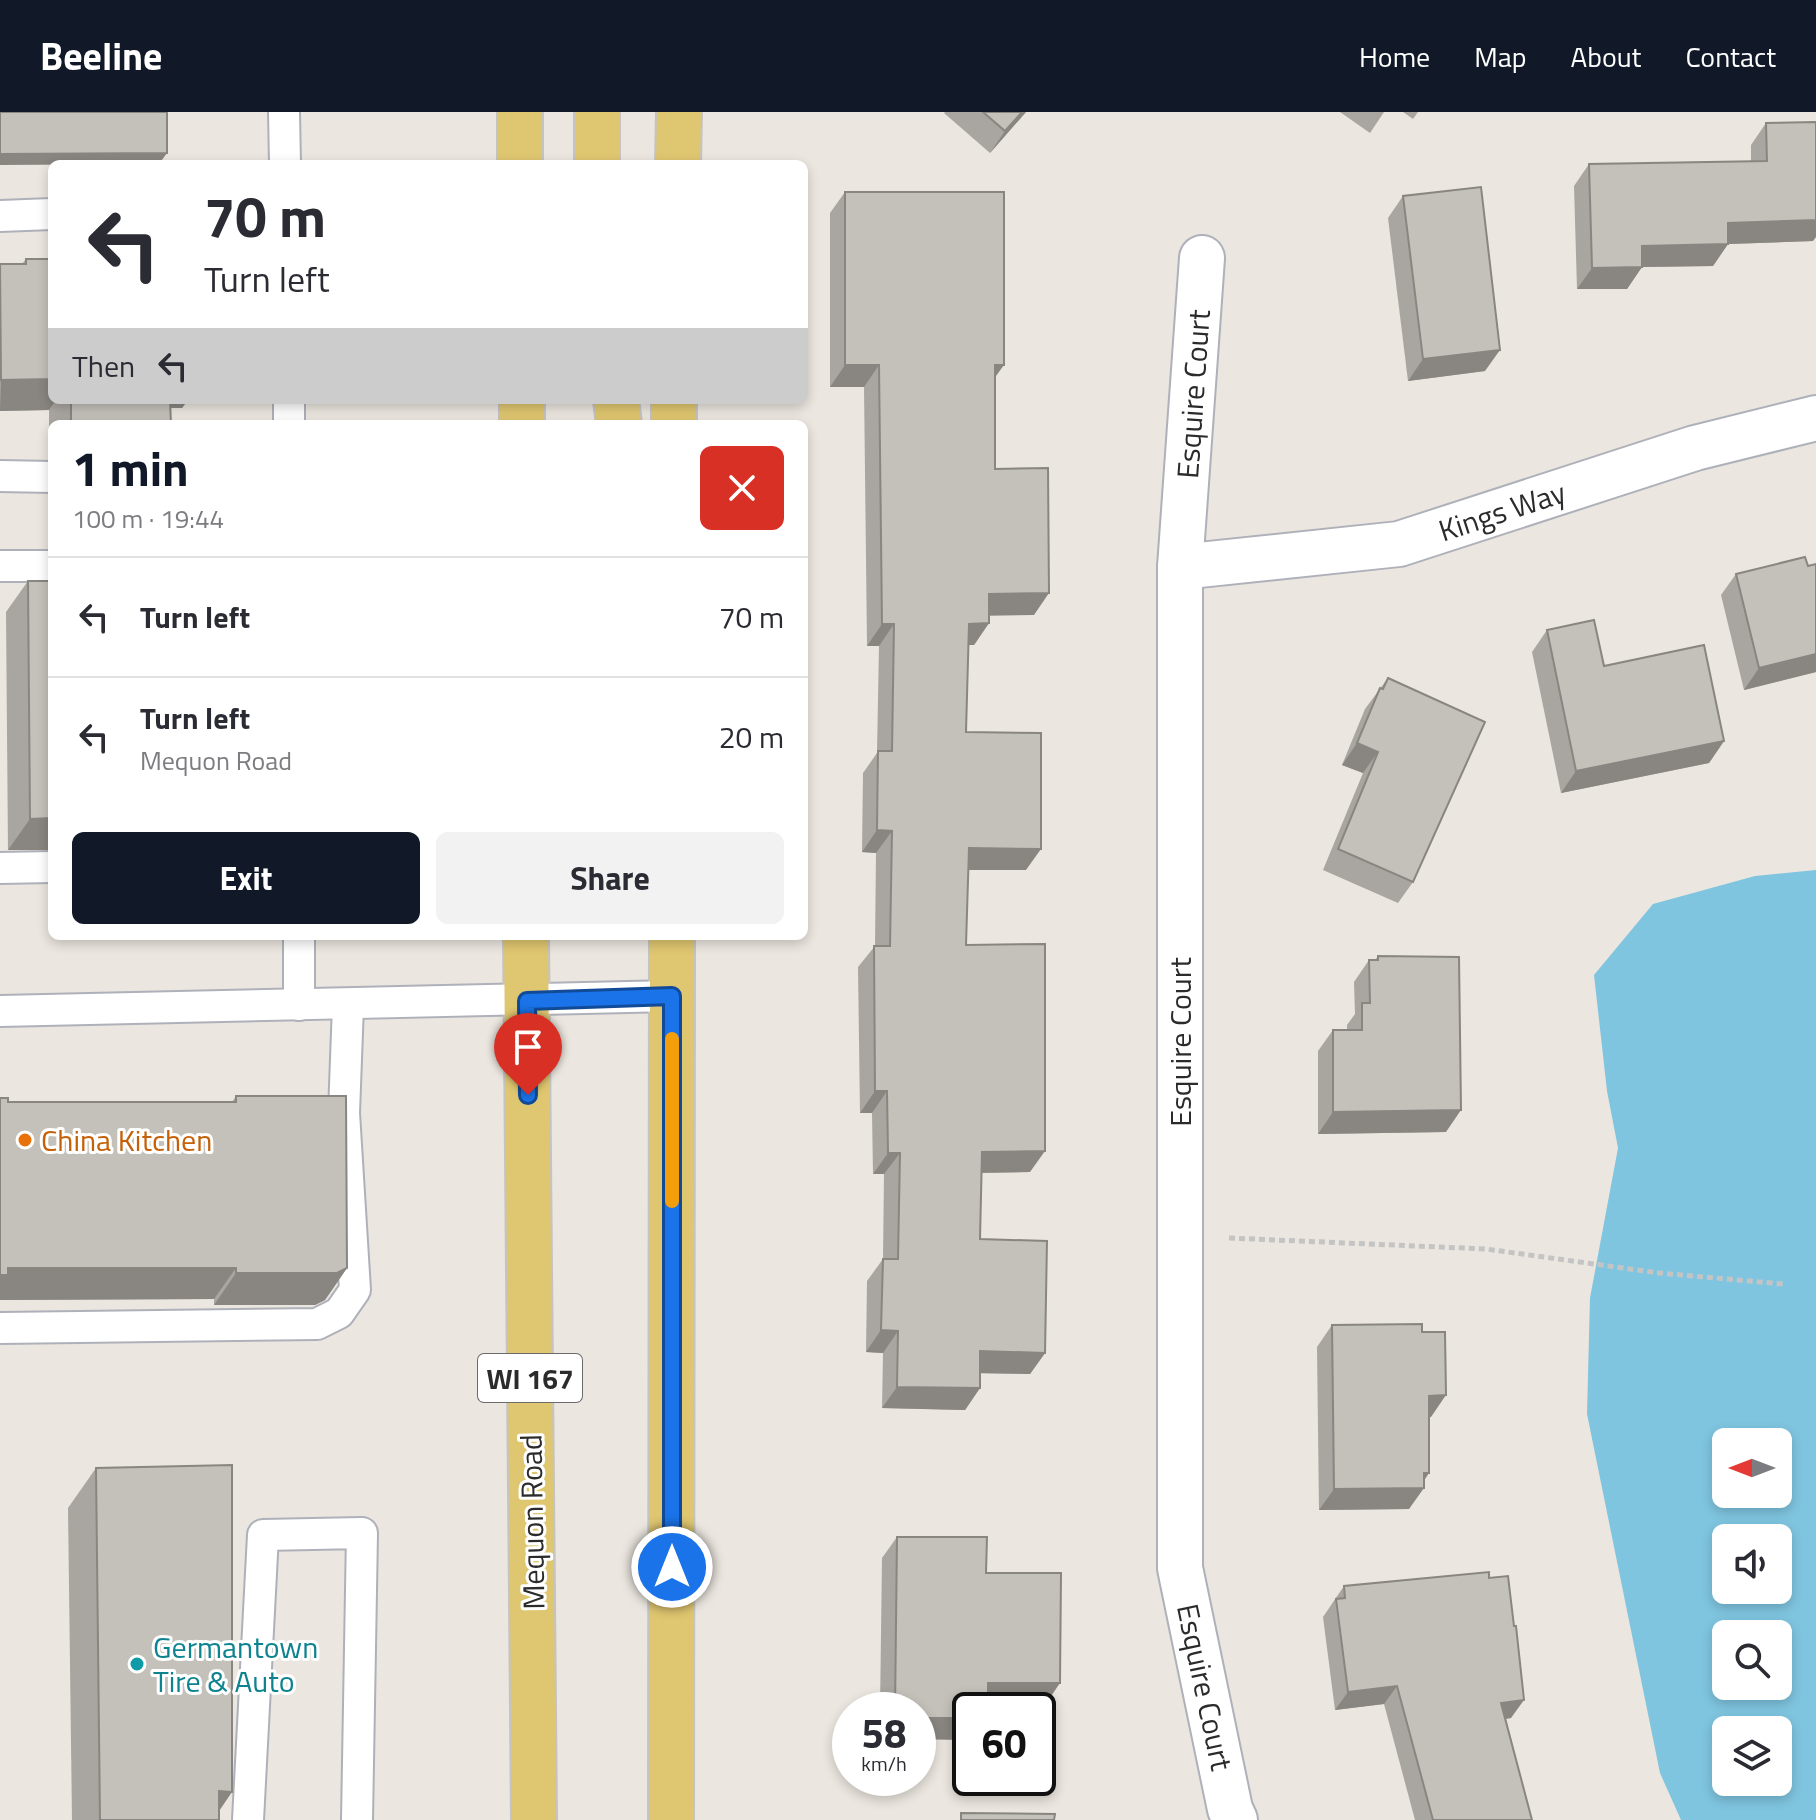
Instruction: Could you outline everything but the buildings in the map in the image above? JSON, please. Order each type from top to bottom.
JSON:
[{"type":"main road","points":[[520,112],[520,160]]},
{"type":"main road","points":[[597,112],[597,160]]},
{"type":"main road","points":[[678,160],[679,112]]},
{"type":"main road","name":"Mequon Road","points":[[526,940],[534,1820]]},
{"type":"main road","points":[[671,1820],[672,940]]},
{"type":"street","name":"Esquire Court","points":[[1202,258],[1180,567],[1180,1568],[1230,1809],[1235,1820]]},
{"type":"street","name":"Kings Way","points":[[1180,567],[1399,544],[1695,448],[1816,418]]},
{"type":"lane","points":[[284,112],[285,160]]},
{"type":"lane","points":[[0,216],[48,214]]},
{"type":"lane","points":[[0,476],[48,477]]},
{"type":"lane","points":[[0,566],[48,566]]},
{"type":"lane","points":[[0,868],[48,867]]},
{"type":"lane","points":[[299,940],[299,1005]]},
{"type":"lane","points":[[0,1011],[672,996]]},
{"type":"lane","points":[[0,1328],[317,1324],[339,1313],[355,1290],[344,1113],[348,1005]]},
{"type":"lane","points":[[248,1820],[263,1535],[362,1533],[357,1820]]},
{"type":"path","points":[[1180,1235],[1486,1249],[1659,1273],[1783,1284]]},
{"type":"water","points":[[1816,870],[1816,1820],[1681,1820],[1660,1773],[1587,1414],[1590,1298],[1618,1148],[1607,1091],[1594,975],[1653,904],[1755,876]]},
{"type":"slow traffic","points":[[672,1039],[672,1201]]},
{"type":"place","name":"China Kitchen","points":[[25,1140]]},
{"type":"place","name":"Germantown Tire & Auto","points":[[137,1664]]},
{"type":"route","points":[[528,1095],[527,1001],[672,996],[672,1567]]}]
